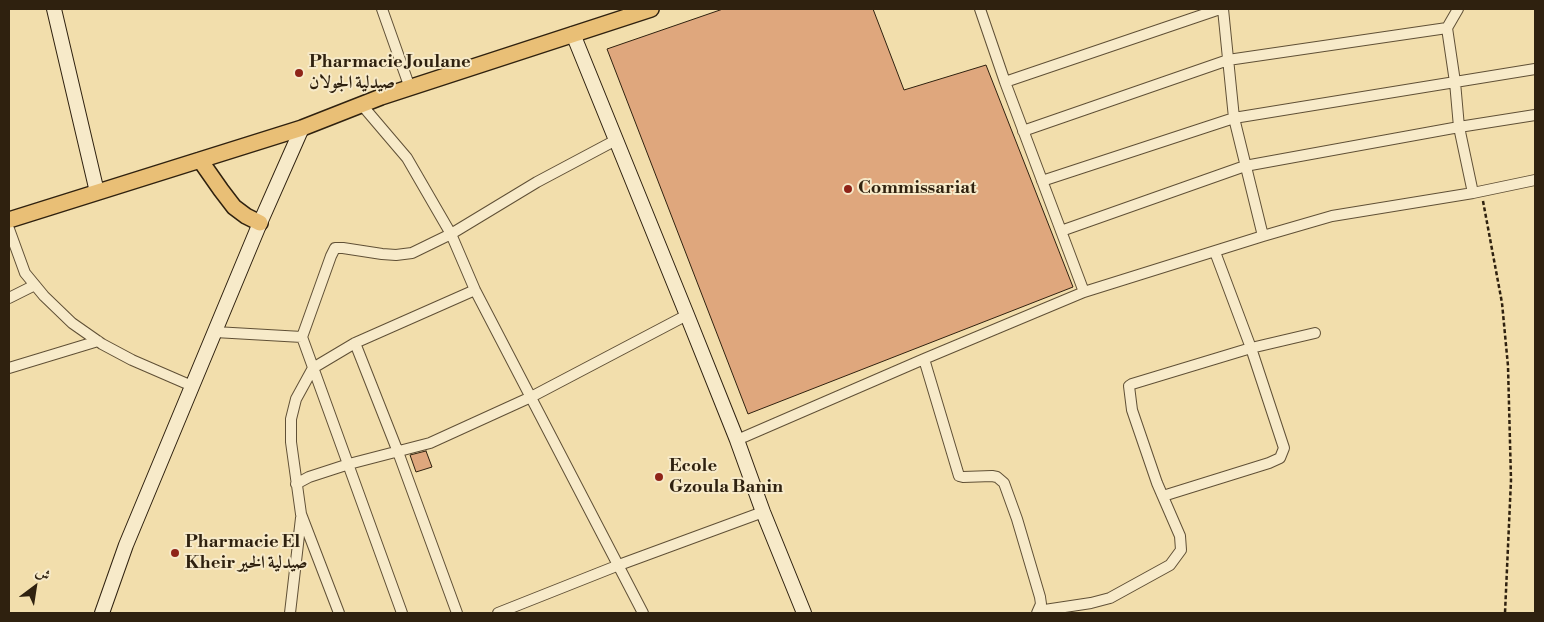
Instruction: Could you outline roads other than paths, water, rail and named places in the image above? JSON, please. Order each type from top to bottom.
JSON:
[{"type":"main road","points":[[9,220],[302,128],[361,104],[651,9]]},
{"type":"main road","points":[[200,160],[234,207],[260,223]]},
{"type":"street","points":[[54,9],[97,192]]},
{"type":"street","points":[[382,9],[410,88]]},
{"type":"street","points":[[980,9],[1023,131],[1084,292]]},
{"type":"street","points":[[1005,82],[1222,9],[1234,118],[1263,236]]},
{"type":"street","points":[[1458,9],[1447,28],[1456,82],[1459,127],[1477,193]]},
{"type":"street","points":[[1023,131],[1228,60],[1447,28]]},
{"type":"street","points":[[573,34],[737,440],[763,512],[804,613]]},
{"type":"street","points":[[1042,181],[1234,118],[1535,69]]},
{"type":"street","points":[[361,104],[406,158],[451,234],[475,290],[643,613]]},
{"type":"street","points":[[1061,231],[1245,166],[1459,127],[1535,116]]},
{"type":"street","points":[[102,613],[126,545],[260,223],[302,128]]},
{"type":"street","points":[[402,613],[302,337],[331,256],[335,248],[396,255],[412,253],[451,234],[537,182],[616,140]]},
{"type":"street","points":[[737,440],[1084,292],[1332,216],[1477,193],[1535,180]]},
{"type":"street","points":[[9,229],[25,273],[34,285],[72,323],[98,342],[132,360],[192,386]]},
{"type":"street","points":[[1163,496],[1269,463],[1280,458],[1284,448],[1251,348],[1215,252]]},
{"type":"street","points":[[9,298],[34,285]]},
{"type":"street","points":[[339,613],[301,514],[291,442],[291,419],[296,399],[313,368],[354,343],[475,290]]},
{"type":"street","points":[[296,484],[309,477],[349,464],[430,443],[531,397],[687,315]]},
{"type":"street","points":[[215,332],[302,337]]},
{"type":"street","points":[[1038,612],[1110,598],[1170,564],[1181,550],[1180,536],[1163,496],[1132,410],[1129,386],[1251,348],[1315,333]]},
{"type":"street","points":[[9,368],[98,342]]},
{"type":"street","points":[[354,343],[398,452],[457,613]]},
{"type":"street","points":[[924,359],[959,476],[992,476],[997,477],[1004,483],[1040,596],[1041,604],[1038,612]]},
{"type":"street","points":[[498,613],[619,565],[763,512]]},
{"type":"street","points":[[290,613],[301,514]]},
{"type":"place","name":"Pharmacie Joulane صيدلية الجولان","points":[[299,73]]},
{"type":"place","name":"Commissariat","points":[[848,189]]},
{"type":"place","name":"Ecole Gzoula Banin","points":[[659,477]]},
{"type":"place","name":"Pharmacie El Kheir صيدلية الخير","points":[[175,553]]}]
